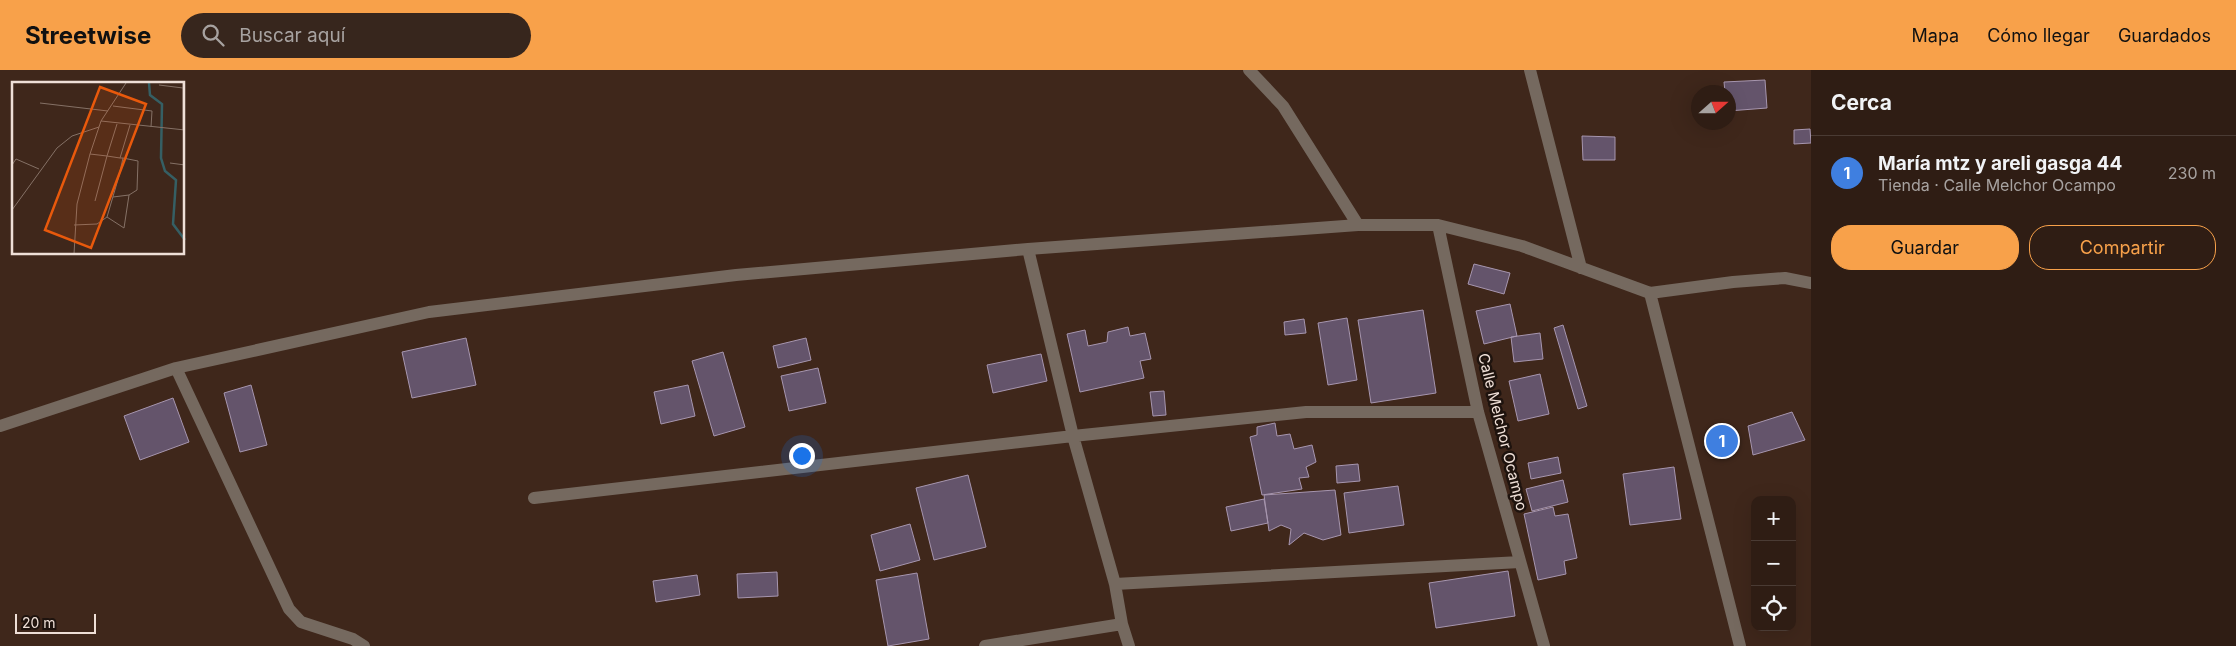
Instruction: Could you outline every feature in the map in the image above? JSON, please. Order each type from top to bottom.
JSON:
[{"type":"street","points":[[1249,70],[1283,106],[1358,225]]},
{"type":"street","points":[[1530,70],[1581,268]]},
{"type":"street","points":[[0,426],[176,368],[429,312],[736,275],[1028,249],[1358,225],[1438,225],[1522,246],[1650,293],[1733,282],[1785,278],[1811,283]]},
{"type":"street","name":"Calle Melchor Ocampo","points":[[1438,225],[1478,412],[1544,646]]},
{"type":"street","points":[[1028,249],[1073,436],[1115,584],[1122,624],[1129,646]]},
{"type":"street","points":[[1650,293],[1740,646]]},
{"type":"street","points":[[176,368],[289,609],[301,622],[353,639],[364,646]]},
{"type":"street","points":[[534,498],[1073,436],[1306,412],[1478,412]]},
{"type":"street","points":[[1115,584],[1520,562]]},
{"type":"street","points":[[984,646],[1122,624]]},
{"type":"building","points":[[1765,80],[1767,108],[1736,110],[1736,85],[1724,85],[1724,82]]},
{"type":"building","points":[[1810,129],[1811,143],[1794,144],[1794,130]]},
{"type":"building","points":[[1582,136],[1615,137],[1615,160],[1583,160]]},
{"type":"building","points":[[1474,264],[1510,273],[1504,294],[1468,284]]},
{"type":"building","points":[[1510,304],[1517,336],[1484,344],[1476,311]]},
{"type":"building","points":[[1423,310],[1436,393],[1371,403],[1358,320]]},
{"type":"building","points":[[1347,318],[1357,380],[1328,385],[1318,323]]},
{"type":"building","points":[[1304,319],[1306,333],[1285,335],[1284,322]]},
{"type":"building","points":[[1563,325],[1587,406],[1578,409],[1554,328]]},
{"type":"building","points":[[1128,327],[1130,336],[1145,333],[1151,359],[1140,361],[1144,378],[1080,392],[1067,334],[1085,330],[1088,346],[1107,342],[1108,332]]},
{"type":"building","points":[[1540,333],[1543,359],[1514,362],[1511,337]]},
{"type":"building","points":[[466,338],[476,385],[412,398],[402,352]]},
{"type":"building","points":[[806,338],[811,360],[778,368],[773,346]]},
{"type":"building","points":[[723,352],[745,427],[714,436],[692,361]]},
{"type":"building","points":[[1041,354],[1047,381],[993,393],[987,365]]},
{"type":"building","points":[[818,368],[826,403],[789,411],[781,376]]},
{"type":"building","points":[[1540,374],[1549,414],[1518,421],[1509,381]]},
{"type":"building","points":[[251,385],[267,445],[240,452],[224,393]]},
{"type":"building","points":[[688,385],[695,416],[661,424],[654,392]]},
{"type":"building","points":[[1164,391],[1166,415],[1153,416],[1150,392]]},
{"type":"building","points":[[173,398],[189,442],[140,460],[124,416]]},
{"type":"building","points":[[1792,412],[1805,440],[1753,455],[1748,426]]},
{"type":"building","points":[[1275,423],[1277,436],[1290,434],[1294,449],[1312,445],[1316,462],[1306,467],[1309,477],[1299,478],[1302,489],[1262,495],[1250,437],[1257,435],[1257,427]]},
{"type":"building","points":[[1558,457],[1561,473],[1531,479],[1528,463]]},
{"type":"building","points":[[1358,464],[1360,481],[1337,483],[1336,466]]},
{"type":"building","points":[[1674,467],[1681,519],[1630,525],[1623,474]]},
{"type":"building","points":[[968,475],[986,547],[934,560],[916,488]]},
{"type":"building","points":[[1563,480],[1568,502],[1532,511],[1526,489]]},
{"type":"building","points":[[1398,486],[1404,525],[1349,533],[1344,493]]},
{"type":"building","points":[[1335,490],[1341,535],[1323,540],[1304,533],[1289,545],[1291,529],[1281,525],[1269,531],[1264,495]]},
{"type":"building","points":[[1264,499],[1268,523],[1231,531],[1226,507]]},
{"type":"building","points":[[1553,507],[1555,516],[1568,514],[1577,558],[1564,561],[1566,574],[1538,580],[1524,514]]},
{"type":"building","points":[[910,524],[920,560],[880,571],[871,535]]},
{"type":"building","points":[[1508,571],[1515,616],[1436,628],[1429,583]]},
{"type":"building","points":[[777,572],[778,596],[738,598],[737,574]]},
{"type":"building","points":[[917,573],[929,639],[888,646],[876,580]]},
{"type":"building","points":[[697,575],[700,595],[656,602],[653,581]]},
{"type":"place","name":"María mtz y areli gasga 44","points":[[1722,441]]}]
